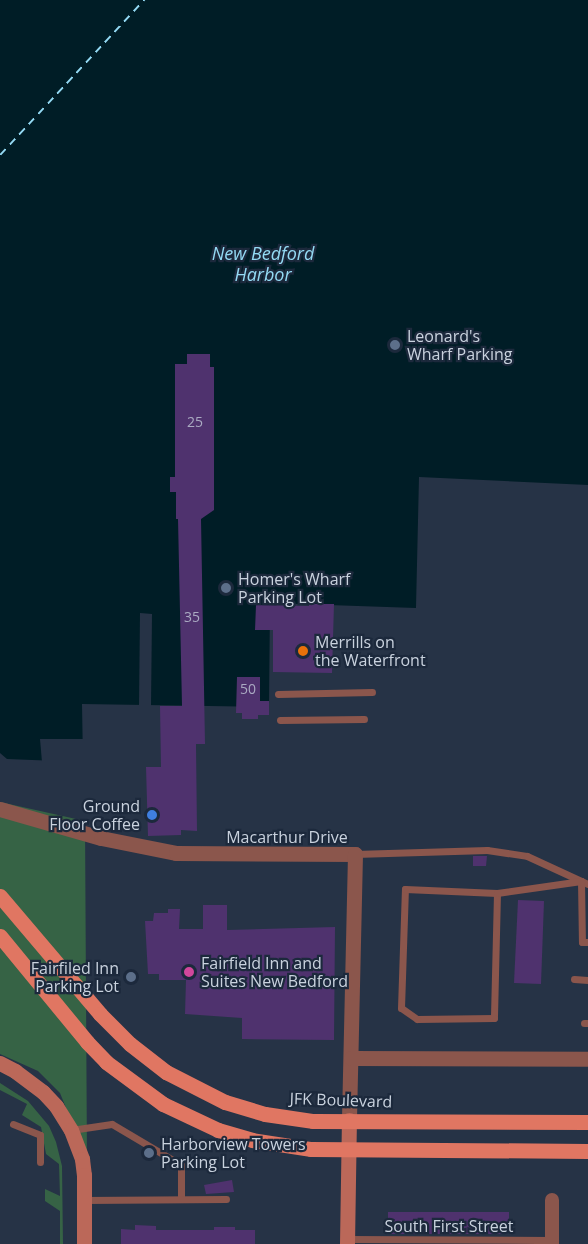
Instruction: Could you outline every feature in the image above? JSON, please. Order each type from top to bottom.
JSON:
[{"type":"main road","name":"JFK Boulevard","points":[[0,896],[100,1014],[130,1044],[166,1072],[206,1094],[244,1108],[312,1121],[588,1122]]},
{"type":"main road","points":[[0,936],[87,1042],[125,1078],[163,1104],[196,1122],[252,1140],[311,1149],[588,1151]]},
{"type":"main road","points":[[0,1063],[44,1092],[71,1130],[82,1159],[84,1244]]},
{"type":"main road","points":[[347,1241],[349,1120]]},
{"type":"street","name":"Macarthur Drive","points":[[0,809],[101,838],[176,853],[355,854],[349,1120]]},
{"type":"street","points":[[351,1058],[588,1059]]},
{"type":"street","points":[[552,1200],[552,1242]]},
{"type":"lane","points":[[278,694],[372,692]]},
{"type":"lane","points":[[280,720],[364,719]]},
{"type":"lane","points":[[355,854],[487,850],[527,856],[585,883]]},
{"type":"lane","points":[[497,893],[494,1018],[417,1019],[401,1008],[405,889],[497,893],[585,883]]},
{"type":"lane","points":[[585,883],[582,942],[588,942]]},
{"type":"lane","points":[[574,979],[588,980]]},
{"type":"lane","points":[[13,1124],[40,1135],[40,1162]]},
{"type":"lane","points":[[71,1130],[112,1124],[182,1165],[181,1199]]},
{"type":"lane","points":[[84,1200],[226,1199]]},
{"type":"lane","name":"South First Street","points":[[347,1241],[552,1242]]},
{"type":"green space","points":[[0,802],[85,821],[87,1160],[60,1093],[38,1071],[0,1054]]},
{"type":"green space","points":[[0,1083],[28,1101],[49,1126],[56,1142],[62,1166],[63,1244],[60,1244],[60,1211],[45,1201],[45,1189],[60,1196],[59,1164],[46,1154],[41,1127],[22,1115],[27,1104],[0,1090]]},
{"type":"water","name":"New Bedford Harbor","points":[[0,0],[588,0],[588,485],[419,477],[416,608],[270,603],[269,707],[82,704],[83,762],[7,759],[0,753]]},
{"type":"pier","points":[[140,613],[152,614],[151,706],[139,706]]},
{"type":"pier","points":[[40,739],[83,739],[83,762],[42,762]]},
{"type":"building","points":[[187,354],[210,354],[210,367],[214,367],[214,510],[201,519],[205,744],[196,744],[197,831],[181,830],[181,835],[148,836],[146,767],[161,767],[160,706],[182,706],[178,519],[176,519],[176,492],[170,492],[170,477],[175,477],[175,364],[187,364]]},
{"type":"building","name":"Merrills on the Waterfront","points":[[309,604],[334,604],[332,673],[273,672],[273,630],[255,630],[256,605],[309,606]]},
{"type":"building","points":[[237,677],[260,677],[260,701],[269,701],[269,715],[258,715],[258,719],[242,719],[242,713],[236,713]]},
{"type":"building","points":[[473,856],[487,856],[486,866],[473,866]]},
{"type":"building","points":[[518,900],[544,901],[541,984],[514,983]]},
{"type":"building","points":[[203,905],[227,905],[227,930],[335,927],[334,1040],[242,1039],[242,1018],[185,1014],[186,980],[159,980],[159,974],[148,974],[145,921],[153,921],[154,913],[168,913],[168,909],[180,909],[179,929],[203,929]]},
{"type":"building","points":[[232,1180],[234,1192],[206,1194],[204,1185]]},
{"type":"building","points":[[388,1212],[509,1212],[509,1232],[505,1234],[391,1234],[388,1231]]},
{"type":"building","points":[[135,1225],[156,1226],[156,1230],[214,1230],[214,1227],[235,1227],[235,1230],[255,1230],[255,1244],[121,1244],[121,1229],[135,1230]]},
{"type":"ferry route","points":[[0,155],[144,0]]},
{"type":"place","name":"Leonard's Wharf Parking","points":[[395,345]]},
{"type":"place","name":"Homer's Wharf Parking Lot","points":[[226,588]]},
{"type":"place","name":"Merrills on the Waterfront","points":[[303,651]]},
{"type":"place","name":"Ground Floor Coffee","points":[[152,815]]},
{"type":"place","name":"Fairfield Inn and Suites New Bedford","points":[[189,972]]},
{"type":"place","name":"Fairfiled Inn Parking Lot","points":[[131,977]]},
{"type":"place","name":"Harborview Towers Parking Lot","points":[[149,1153]]}]
